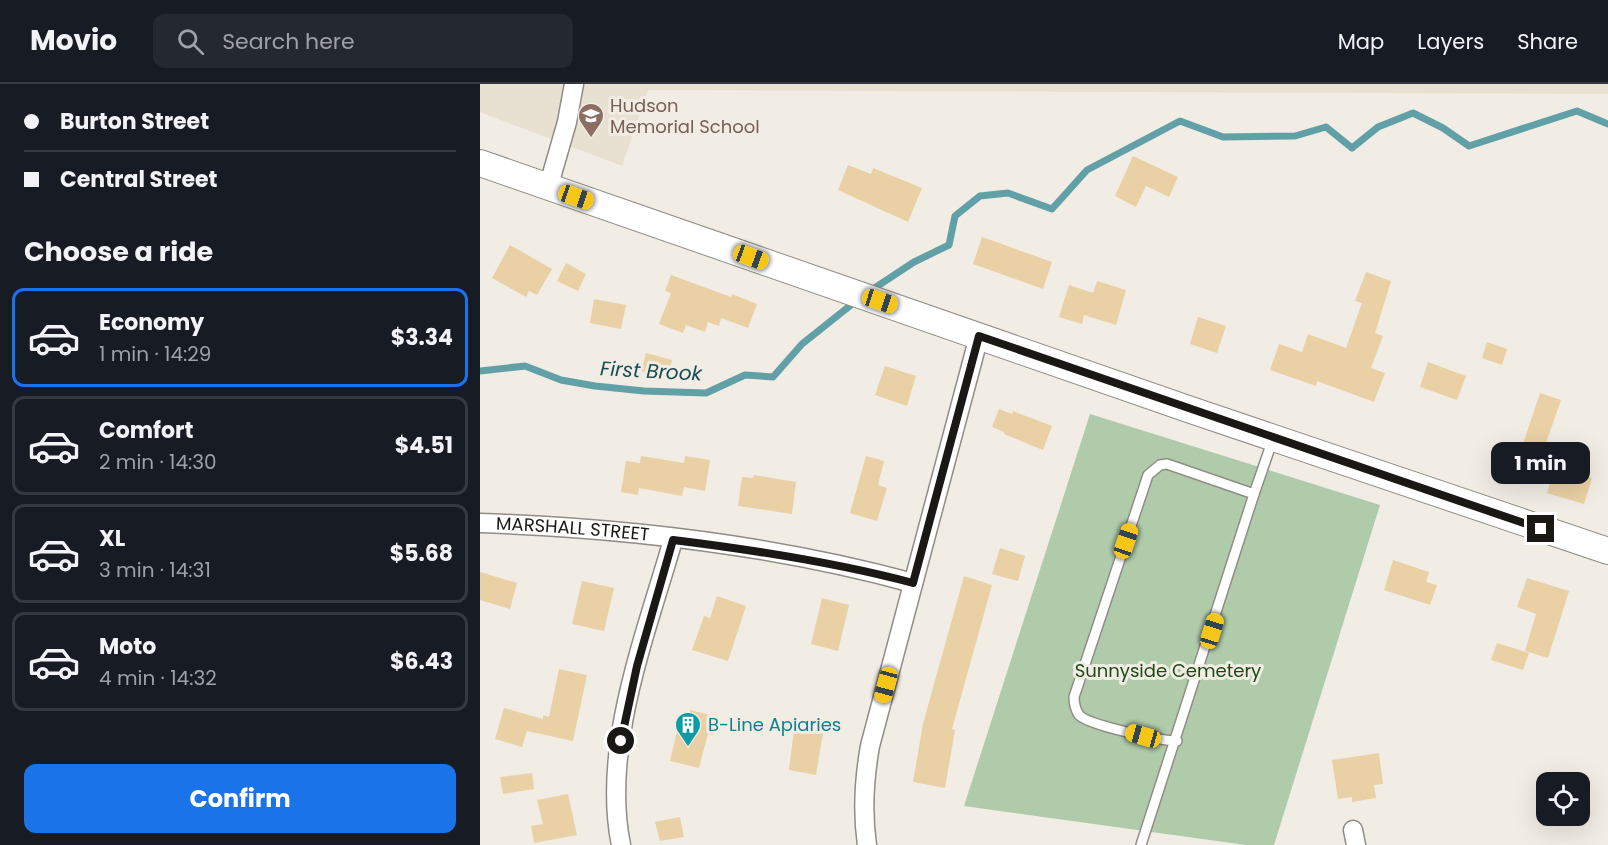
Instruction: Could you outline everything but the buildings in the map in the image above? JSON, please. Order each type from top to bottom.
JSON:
[{"type":"street","points":[[548,188],[567,122],[574,84]]},
{"type":"street","points":[[480,163],[1608,551]]},
{"type":"street","points":[[867,845],[863,821],[863,785],[870,746],[979,336]]},
{"type":"street","name":"MARSHALL STREET","points":[[480,523],[599,530],[776,552],[859,568],[913,583]]},
{"type":"street","points":[[621,845],[616,818],[616,779],[621,741],[637,666],[673,540]]},
{"type":"lane","points":[[1141,845],[1177,741],[1254,494],[1274,438]]},
{"type":"lane","points":[[1177,741],[1163,741],[1084,719],[1074,706],[1074,697],[1148,475],[1153,469],[1167,464],[1254,494]]},
{"type":"shaded area","name":"Hudson Memorial School","points":[[480,84],[1608,84],[1608,94],[648,90],[622,166],[480,112]]},
{"type":"green space","name":"Sunnyside Cemetery","points":[[1090,414],[1380,505],[1274,845],[1246,845],[964,806]]},
{"type":"waterway","name":"First Brook","points":[[870,291],[914,262],[949,245],[955,216],[980,196],[1008,193],[1052,209],[1087,170],[1180,121],[1223,137],[1295,136],[1326,127],[1352,148],[1378,127],[1413,113],[1443,128],[1469,146],[1577,111],[1608,124]]},
{"type":"waterway","name":"First Brook","points":[[480,371],[525,366],[561,380],[595,386],[644,391],[706,393],[745,375],[773,377],[802,344],[856,301]]},
{"type":"place","name":"Hudson Memorial School","points":[[591,139]]},
{"type":"place","name":"B-Line Apiaries","points":[[688,748]]},
{"type":"route","points":[[621,741],[637,666],[673,540],[776,552],[859,568],[913,583],[979,336],[1541,529]]}]
